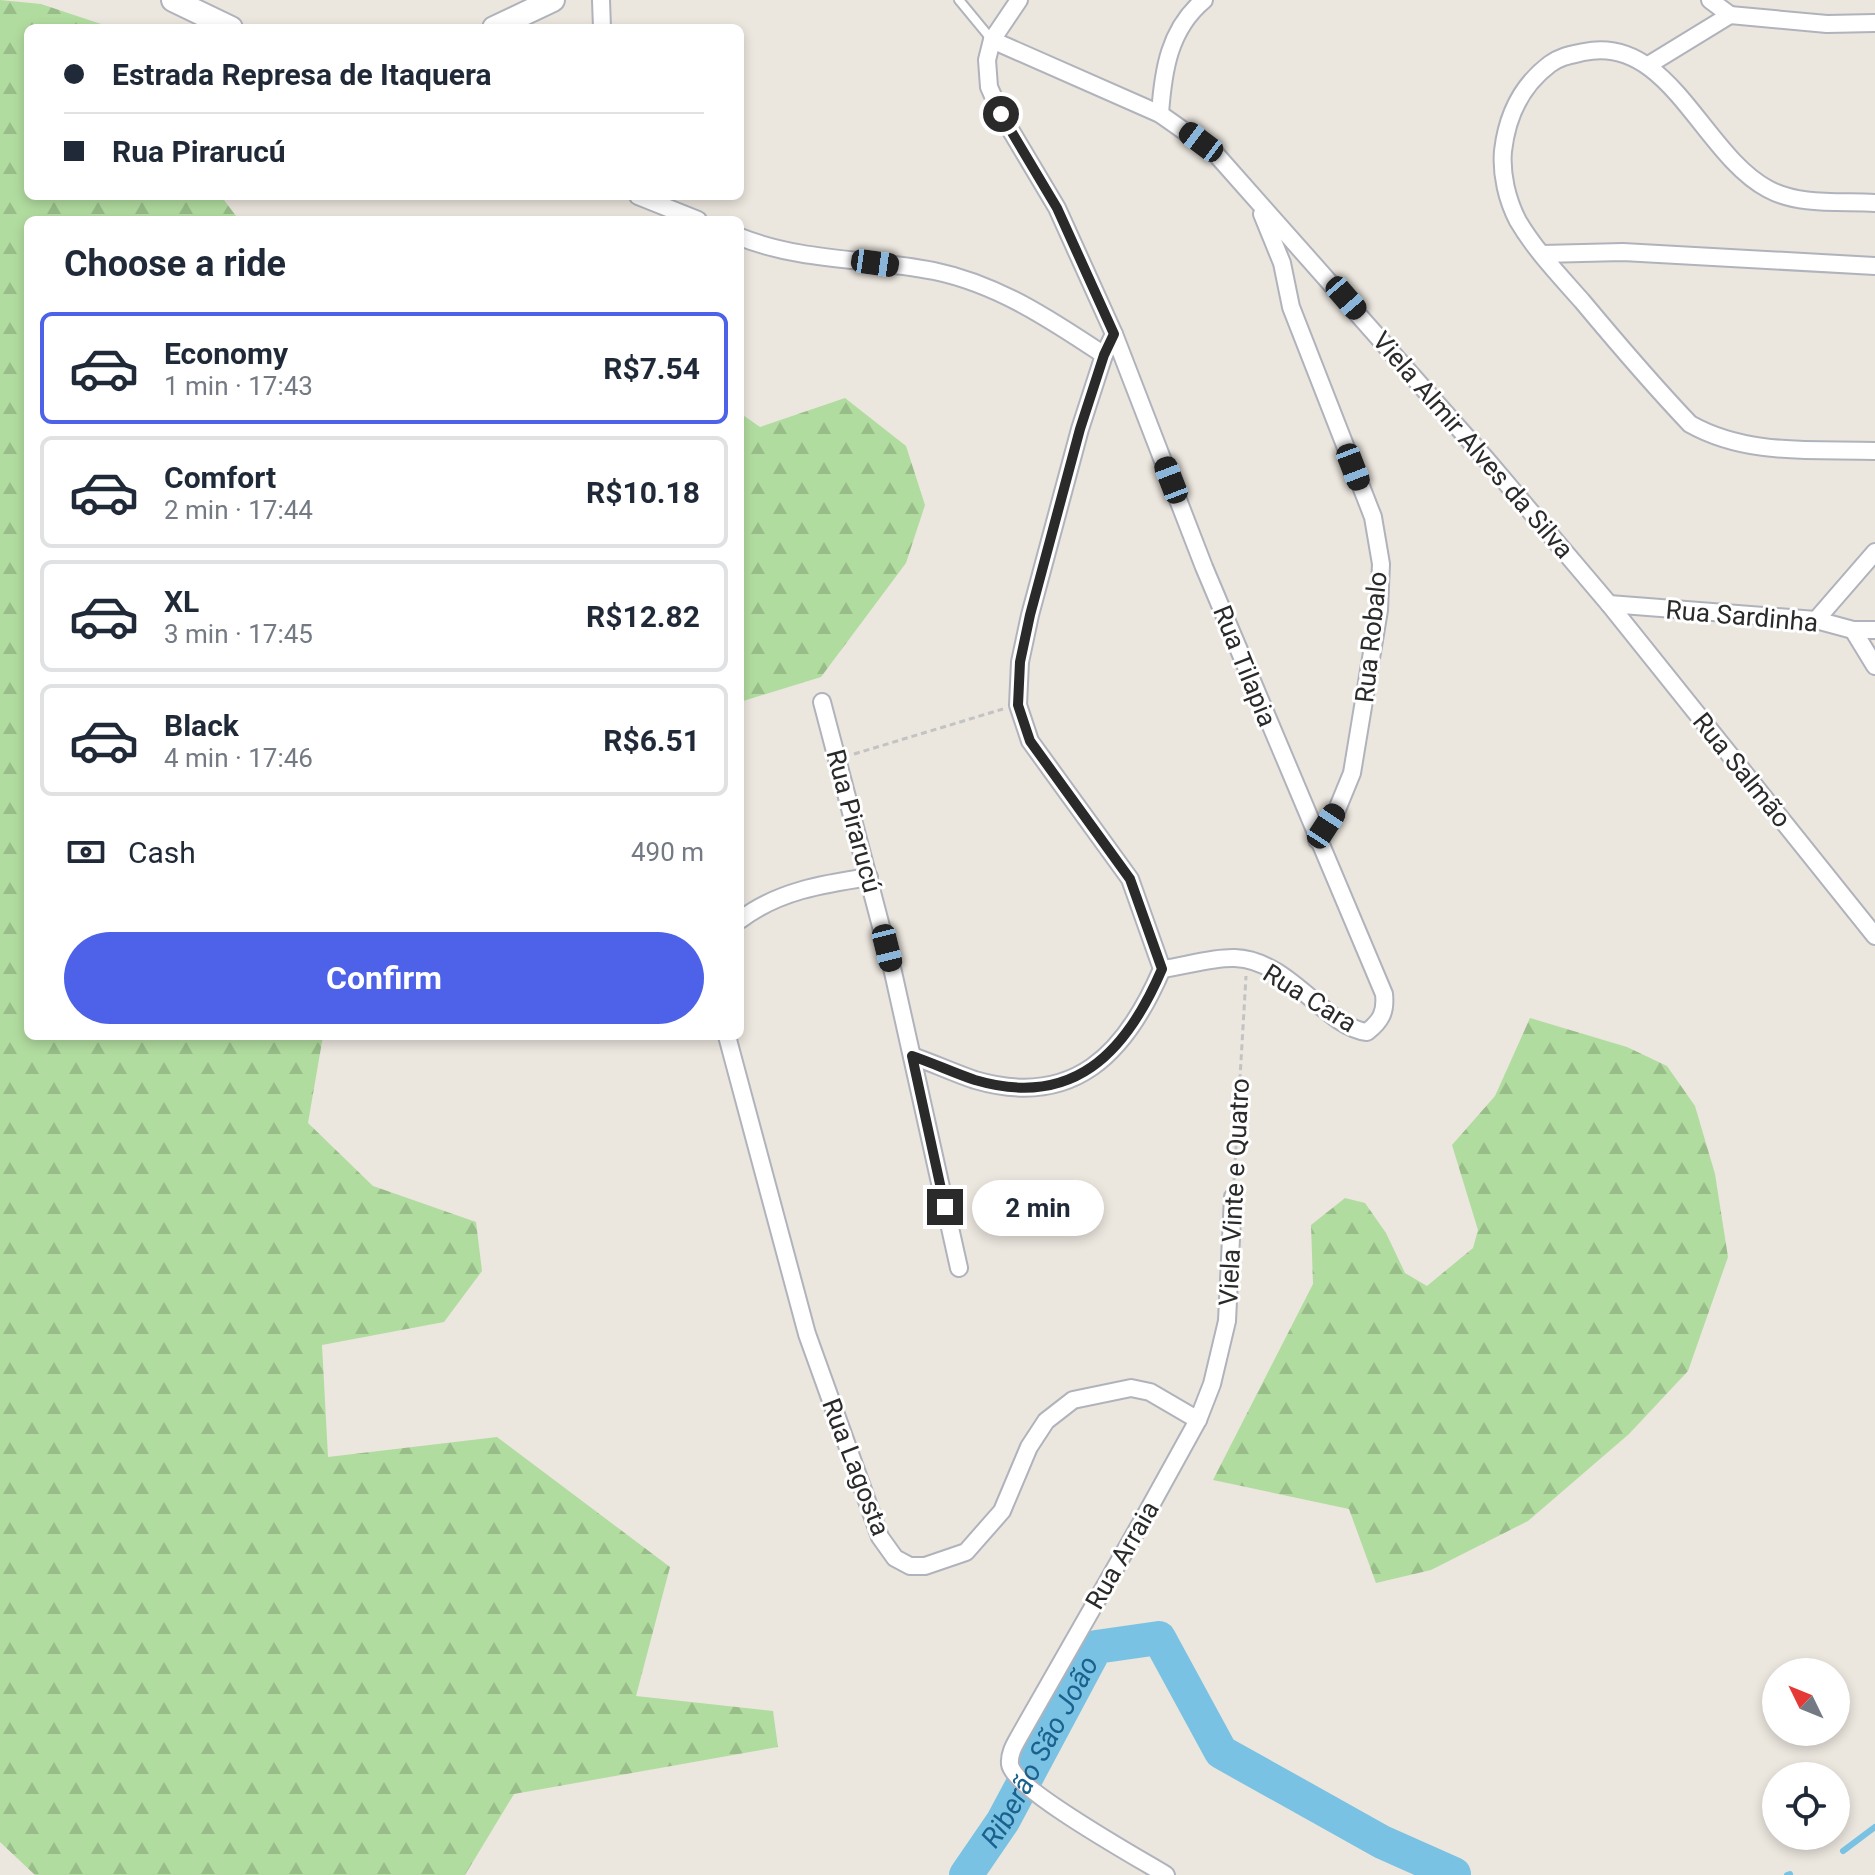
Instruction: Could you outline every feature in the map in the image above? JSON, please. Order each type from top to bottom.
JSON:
[{"type":"street","points":[[173,0],[223,24]]},
{"type":"street","points":[[502,24],[553,0]]},
{"type":"street","points":[[601,0],[602,24]]},
{"type":"street","points":[[992,40],[1019,0]]},
{"type":"street","points":[[1160,114],[1166,66],[1176,33],[1189,12],[1204,0]]},
{"type":"street","points":[[1710,0],[1730,15],[1827,24],[1875,23]]},
{"type":"street","points":[[1650,64],[1730,15]]},
{"type":"street","name":"Viela Almir Alves da Silva","points":[[992,40],[1160,114],[1214,152],[1258,205],[1415,377],[1609,604]]},
{"type":"street","name":"Rua Tilapia","points":[[992,40],[987,60],[989,87],[1001,114],[1057,208],[1114,334],[1204,567],[1384,994]]},
{"type":"street","points":[[1875,203],[1802,199],[1770,190],[1738,165],[1650,64],[1625,52],[1592,50],[1560,57],[1535,75],[1517,103],[1506,130],[1502,161],[1506,190],[1518,220],[1542,254],[1690,424],[1716,439],[1750,448],[1875,451]]},
{"type":"street","points":[[648,200],[688,216]]},
{"type":"street","name":"Rua Robalo","points":[[1258,205],[1282,263],[1291,307],[1373,517],[1381,564],[1379,610],[1352,773],[1336,812],[1317,840]]},
{"type":"street","points":[[744,238],[796,255],[932,270],[978,282],[1042,313],[1104,355]]},
{"type":"street","points":[[1542,254],[1623,252],[1875,266]]},
{"type":"street","points":[[912,1056],[975,1080],[1014,1087],[1058,1086],[1092,1068],[1127,1038],[1162,969],[1130,879],[1030,741],[1018,705],[1020,662],[1030,615],[1104,355],[1114,334]]},
{"type":"street","points":[[1816,620],[1875,552]]},
{"type":"street","name":"Rua Sardinha","points":[[1609,604],[1816,620],[1853,630],[1875,630]]},
{"type":"street","name":"Rua Salmão","points":[[1609,604],[1875,936]]},
{"type":"street","points":[[1853,630],[1875,666]]},
{"type":"street","name":"Rua Pirarucú","points":[[822,702],[869,877],[959,1268]]},
{"type":"street","points":[[744,917],[756,908],[806,886],[869,877]]},
{"type":"street","name":"Rua Cara","points":[[1162,969],[1235,958],[1247,960],[1296,984],[1353,1031],[1367,1032],[1379,1023],[1385,1009],[1384,994]]},
{"type":"street","name":"Rua Lagosta","points":[[728,1040],[807,1334],[880,1537],[895,1558],[910,1566],[925,1566],[966,1552],[1002,1511],[1029,1447],[1046,1421],[1073,1400],[1131,1388],[1150,1392],[1198,1420]]},
{"type":"street","name":"Viela Vinte e Quatro","points":[[1198,1420],[1212,1384],[1227,1321],[1233,1197]]},
{"type":"street","name":"Rua Arraia","points":[[1166,1875],[1050,1804],[1016,1776],[1010,1766],[1012,1751],[1020,1735],[1198,1420]]},
{"type":"lane","points":[[959,0],[992,40]]},
{"type":"path","points":[[838,758],[1018,705]]},
{"type":"path","name":"Viela Vinte e Quatro","points":[[1233,1197],[1247,960]]},
{"type":"green space","points":[[0,0],[41,4],[101,24],[24,24],[24,200],[224,200],[236,216],[24,216],[24,1040],[322,1040],[308,1123],[373,1186],[476,1222],[482,1271],[444,1322],[322,1345],[328,1457],[497,1437],[670,1567],[636,1696],[773,1711],[778,1747],[514,1794],[465,1875],[35,1875],[0,1842]]},
{"type":"green space","points":[[845,398],[906,446],[925,505],[906,563],[821,677],[744,701],[744,416],[760,427]]},
{"type":"green space","points":[[1530,1018],[1627,1047],[1667,1066],[1695,1106],[1715,1174],[1728,1257],[1688,1371],[1629,1434],[1528,1521],[1431,1570],[1376,1583],[1349,1509],[1213,1480],[1313,1284],[1311,1225],[1345,1198],[1365,1203],[1386,1233],[1405,1273],[1427,1286],[1473,1248],[1478,1230],[1452,1145],[1495,1096]]},
{"type":"waterway","name":"Riberão São João","points":[[966,1875],[1003,1821],[1096,1647],[1159,1638],[1221,1752],[1382,1842],[1454,1874]]},
{"type":"waterway","points":[[1843,1851],[1875,1827]]},
{"type":"route","points":[[945,1207],[912,1056],[975,1080],[1014,1087],[1058,1086],[1092,1068],[1127,1038],[1162,969],[1130,879],[1030,741],[1018,705],[1020,662],[1030,615],[1080,429],[1114,334],[1057,208],[1001,114]]}]
